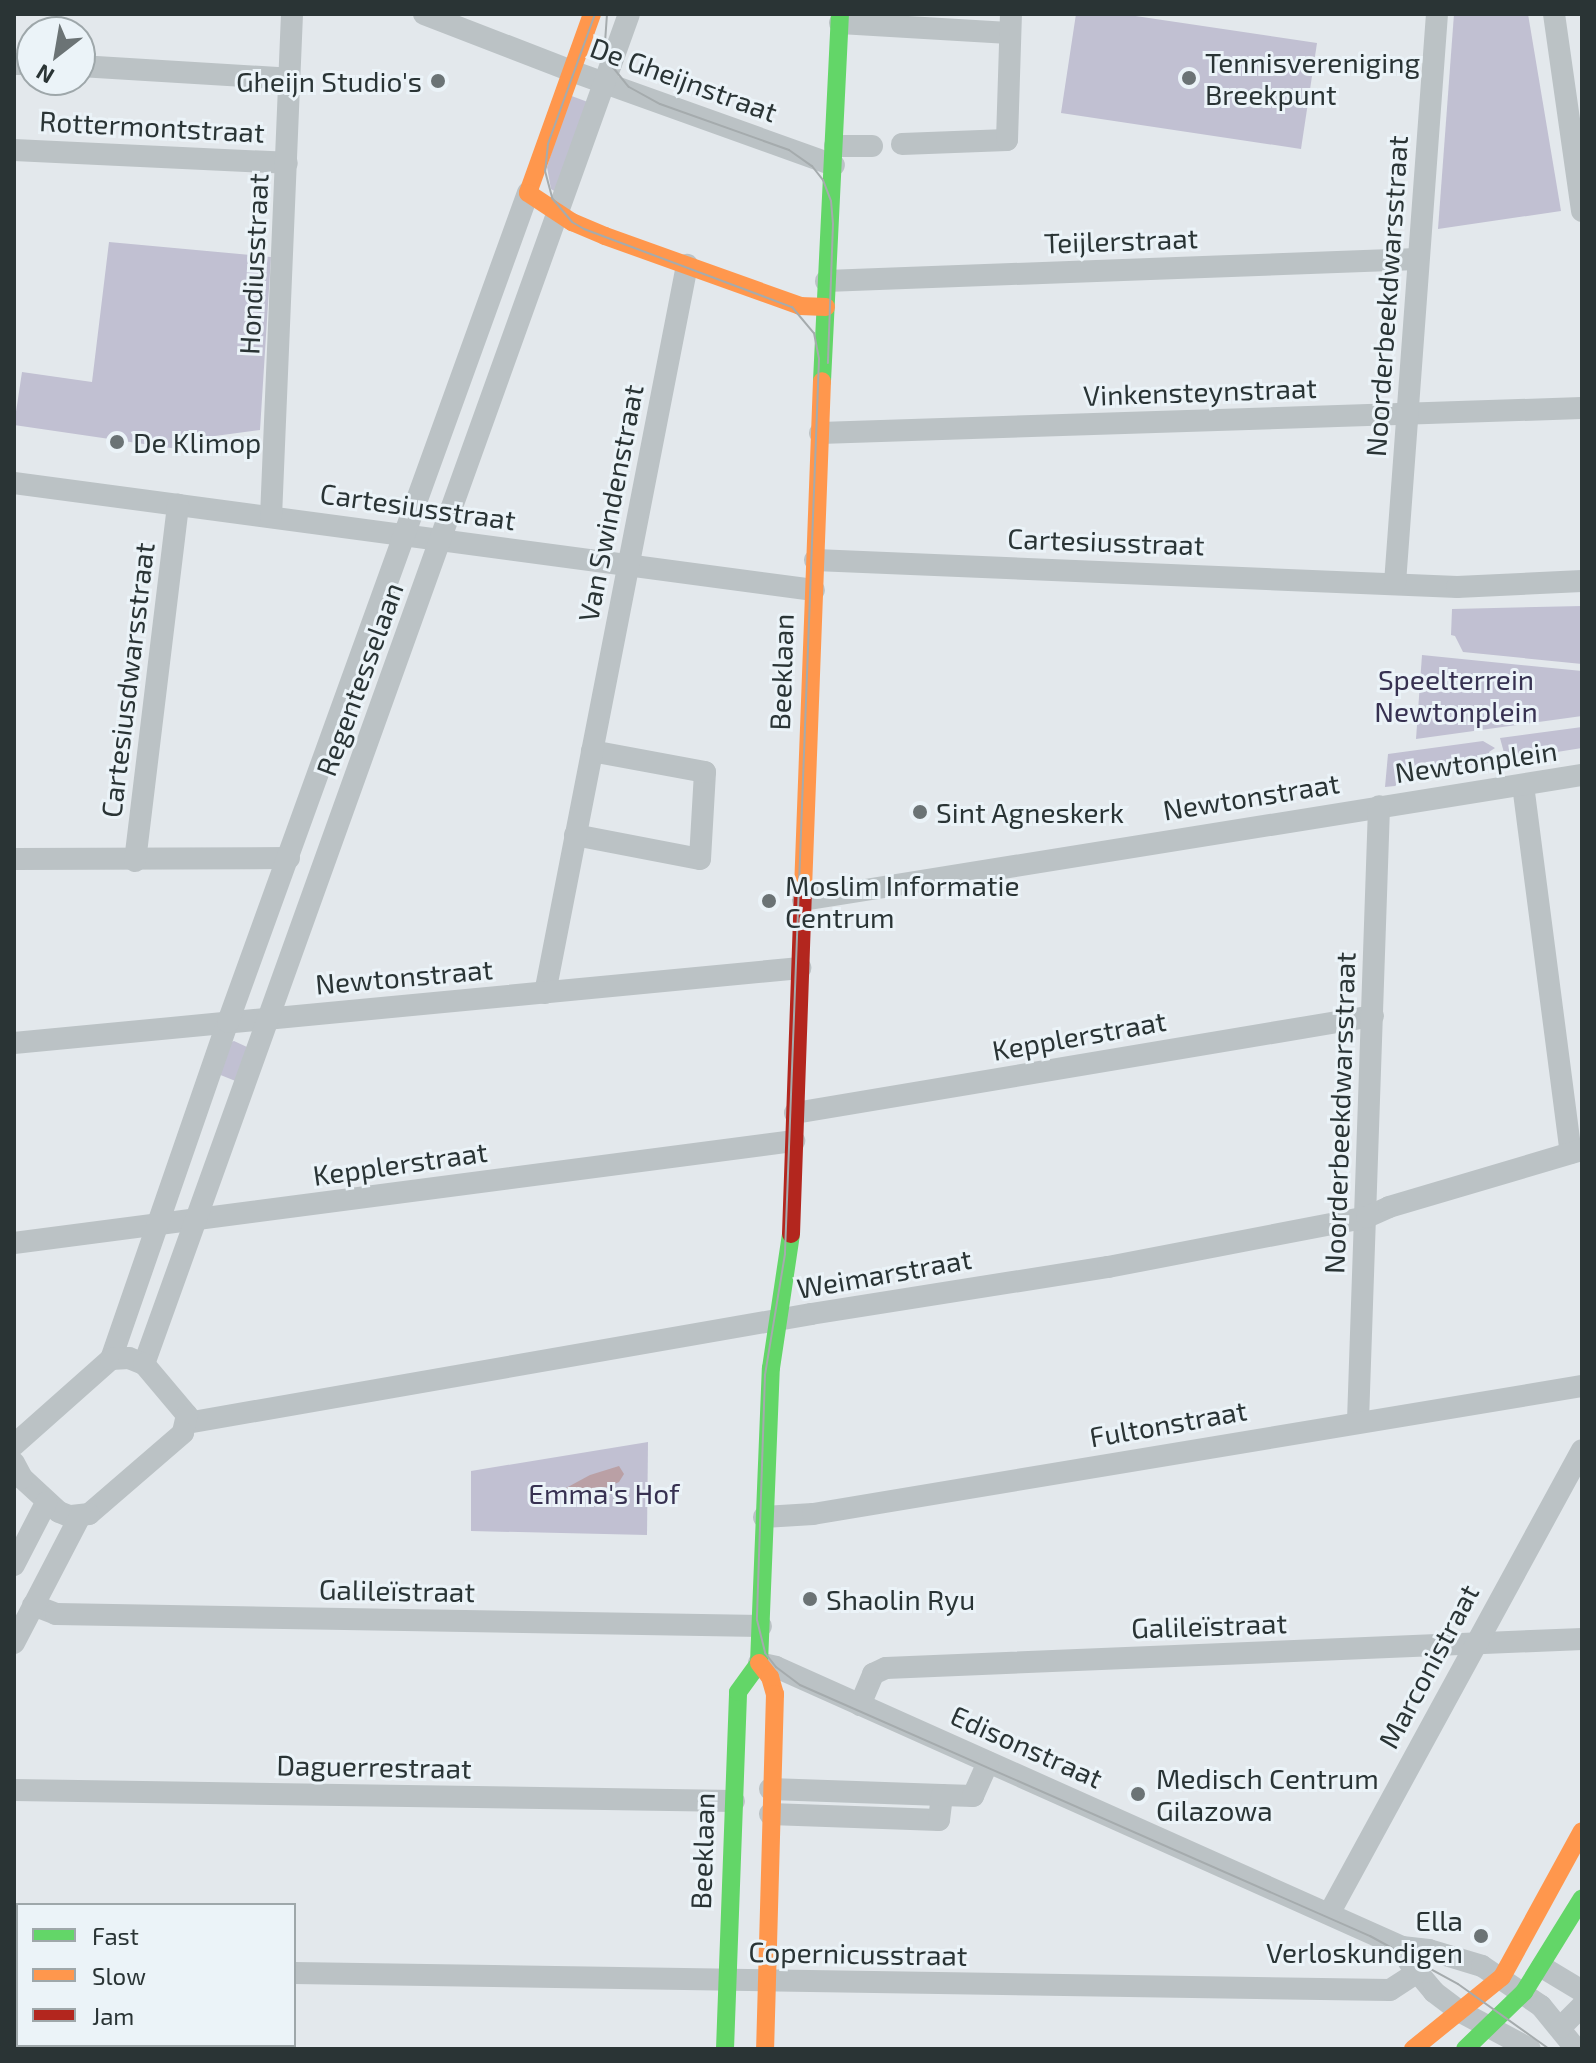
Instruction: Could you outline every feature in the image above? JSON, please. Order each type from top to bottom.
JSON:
[{"type":"street","name":"Hondiusstraat","points":[[271,517],[292,14]]},
{"type":"street","name":"De Gheijnstraat","points":[[424,14],[605,83],[834,155],[872,146]]},
{"type":"street","name":"Regentesselaan","points":[[111,1359],[228,1022],[592,14]]},
{"type":"street","name":"Regentesselaan","points":[[144,1364],[629,14]]},
{"type":"street","name":"Noorderbeekdwarsstraat","points":[[1395,583],[1437,14]]},
{"type":"street","points":[[1554,14],[1582,211]]},
{"type":"street","name":"Beeklaan","points":[[725,2049],[738,1692],[759,1663],[761,1626],[765,1493],[750,1449],[754,1354],[778,1322],[789,1260],[826,281],[840,19],[1010,24]]},
{"type":"street","points":[[902,144],[1007,140],[1010,24]]},
{"type":"street","points":[[96,67],[290,79]]},
{"type":"street","name":"Rottermontstraat","points":[[14,150],[287,163]]},
{"type":"street","points":[[528,193],[587,229],[800,306],[826,307]]},
{"type":"street","name":"Teijlerstraat","points":[[826,281],[1418,259]]},
{"type":"street","name":"Van Swindenstraat","points":[[545,993],[687,265]]},
{"type":"street","name":"Vinkensteynstraat","points":[[820,433],[1582,408]]},
{"type":"street","name":"Cartesiusstraat","points":[[14,483],[814,590]]},
{"type":"street","name":"Cartesiusdwarsstraat","points":[[135,861],[178,505]]},
{"type":"street","name":"Cartesiusstraat","points":[[815,560],[1395,583]]},
{"type":"street","points":[[1395,583],[1457,587],[1582,581]]},
{"type":"street","points":[[575,835],[700,859],[705,772],[592,751]]},
{"type":"street","name":"Newtonplein","points":[[1379,806],[1582,775]]},
{"type":"street","points":[[1523,785],[1576,1151]]},
{"type":"street","name":"Noorderbeekdwarsstraat","points":[[1358,1421],[1379,806]]},
{"type":"street","name":"Newtonstraat","points":[[803,900],[1379,806]]},
{"type":"street","points":[[14,859],[135,861],[289,858]]},
{"type":"street","name":"Newtonstraat","points":[[14,1043],[800,968]]},
{"type":"street","name":"Kepplerstraat","points":[[795,1113],[1373,1016]]},
{"type":"street","name":"Kepplerstraat","points":[[14,1243],[794,1141]]},
{"type":"street","name":"Weimarstraat","points":[[187,1423],[1108,1267],[1367,1217],[1389,1207],[1576,1151]]},
{"type":"street","name":"Beeklaan","points":[[765,1493],[783,1454],[789,1347],[778,1322]]},
{"type":"street","points":[[14,1445],[111,1359],[129,1358],[144,1364],[183,1407],[187,1423],[183,1433],[89,1514],[69,1516],[46,1503],[22,1478],[14,1463]]},
{"type":"street","name":"Fultonstraat","points":[[764,1517],[813,1514],[1582,1386]]},
{"type":"street","name":"Marconistraat","points":[[1330,1912],[1582,1450]]},
{"type":"street","points":[[14,1565],[46,1503]]},
{"type":"street","points":[[14,1643],[80,1516]]},
{"type":"street","name":"Galileïstraat","points":[[33,1605],[56,1614],[761,1626]]},
{"type":"street","name":"Galileïstraat","points":[[860,1705],[873,1674],[886,1668],[1582,1639]]},
{"type":"street","name":"Beeklaan","points":[[759,1663],[770,1677],[775,1694],[765,2049]]},
{"type":"street","name":"Edisonstraat","points":[[759,1663],[1330,1912],[1402,1947],[1470,1961],[1524,1992]]},
{"type":"street","points":[[770,1789],[973,1796],[988,1762]]},
{"type":"street","name":"Daguerrestraat","points":[[14,1790],[734,1801]]},
{"type":"street","points":[[770,1814],[939,1820],[942,1795]]},
{"type":"street","points":[[1413,2049],[1502,1977],[1582,1831]]},
{"type":"street","points":[[1465,2049],[1491,2028],[1524,1992],[1552,1972],[1582,1898]]},
{"type":"street","points":[[1402,1947],[1416,1973],[1461,2012],[1530,2049]]},
{"type":"street","points":[[1552,1972],[1582,1991]]},
{"type":"street","name":"Copernicusstraat","points":[[296,1973],[1390,1990],[1416,1973]]},
{"type":"street","points":[[1524,1992],[1561,2027],[1576,2049]]},
{"type":"street","points":[[1561,2027],[1582,2006]]},
{"type":"green space","name":"Tennisvereniging Breekpunt","points":[[1076,14],[1122,14],[1317,43],[1301,149],[1061,113]]},
{"type":"green space","points":[[1454,14],[1528,14],[1561,211],[1438,229]]},
{"type":"green space","points":[[569,95],[593,104],[559,194],[551,189],[547,167]]},
{"type":"green space","points":[[109,242],[271,257],[260,430],[185,440],[178,449],[14,425],[22,372],[92,382]]},
{"type":"green space","points":[[1582,606],[1582,664],[1463,652],[1455,636],[1451,635],[1452,609]]},
{"type":"green space","name":"Speelterrein Newtonplein","points":[[1422,655],[1582,671],[1582,716],[1416,739]]},
{"type":"green space","points":[[1582,727],[1582,748],[1506,760],[1500,738]]},
{"type":"green space","points":[[1483,741],[1495,748],[1489,752],[1491,762],[1407,776],[1395,786],[1385,787],[1388,754]]},
{"type":"green space","points":[[234,1041],[247,1047],[238,1082],[218,1074],[229,1043]]},
{"type":"green space","name":"Emma's Hof","points":[[648,1442],[647,1535],[471,1531],[471,1471]]},
{"type":"shaded area","points":[[619,1466],[624,1474],[619,1482],[608,1487],[567,1492],[566,1488],[590,1475]]},
{"type":"tram line","points":[[595,14],[548,144],[545,171],[552,198],[572,222],[584,229],[792,307],[814,333],[819,359],[785,1254],[765,1375],[757,1620],[765,1653],[776,1667],[800,1685],[1370,1936],[1458,1984],[1549,2049]]},
{"type":"tram line","points":[[607,14],[605,40],[611,65],[629,87],[660,104],[789,150],[812,166],[823,180],[831,201],[833,224],[828,363]]},
{"type":"traffic: fast","points":[[822,381],[840,14]]},
{"type":"traffic: fast","points":[[725,2049],[738,1692],[759,1663],[771,1368],[791,1234]]},
{"type":"traffic: fast","points":[[1465,2049],[1524,1992],[1582,1898]]},
{"type":"traffic: slow","points":[[592,14],[528,193],[572,222],[605,236],[800,306],[826,307]]},
{"type":"traffic: slow","points":[[803,889],[822,381]]},
{"type":"traffic: slow","points":[[759,1663],[770,1677],[775,1694],[765,2049]]},
{"type":"traffic: slow","points":[[1413,2049],[1502,1977],[1582,1831]]},
{"type":"traffic: jam","points":[[791,1234],[803,889]]},
{"type":"place","name":"Tennisvereniging Breekpunt","points":[[1189,78]]},
{"type":"place","name":"Gheijn Studio's","points":[[438,81]]},
{"type":"place","name":"De Klimop","points":[[117,442]]},
{"type":"place","name":"Sint Agneskerk","points":[[920,812]]},
{"type":"place","name":"Moslim Informatie Centrum","points":[[769,901]]},
{"type":"place","name":"Shaolin Ryu","points":[[810,1599]]},
{"type":"place","name":"Medisch Centrum Gilazowa","points":[[1138,1794]]},
{"type":"place","name":"Ella Verloskundigen","points":[[1481,1936]]}]
